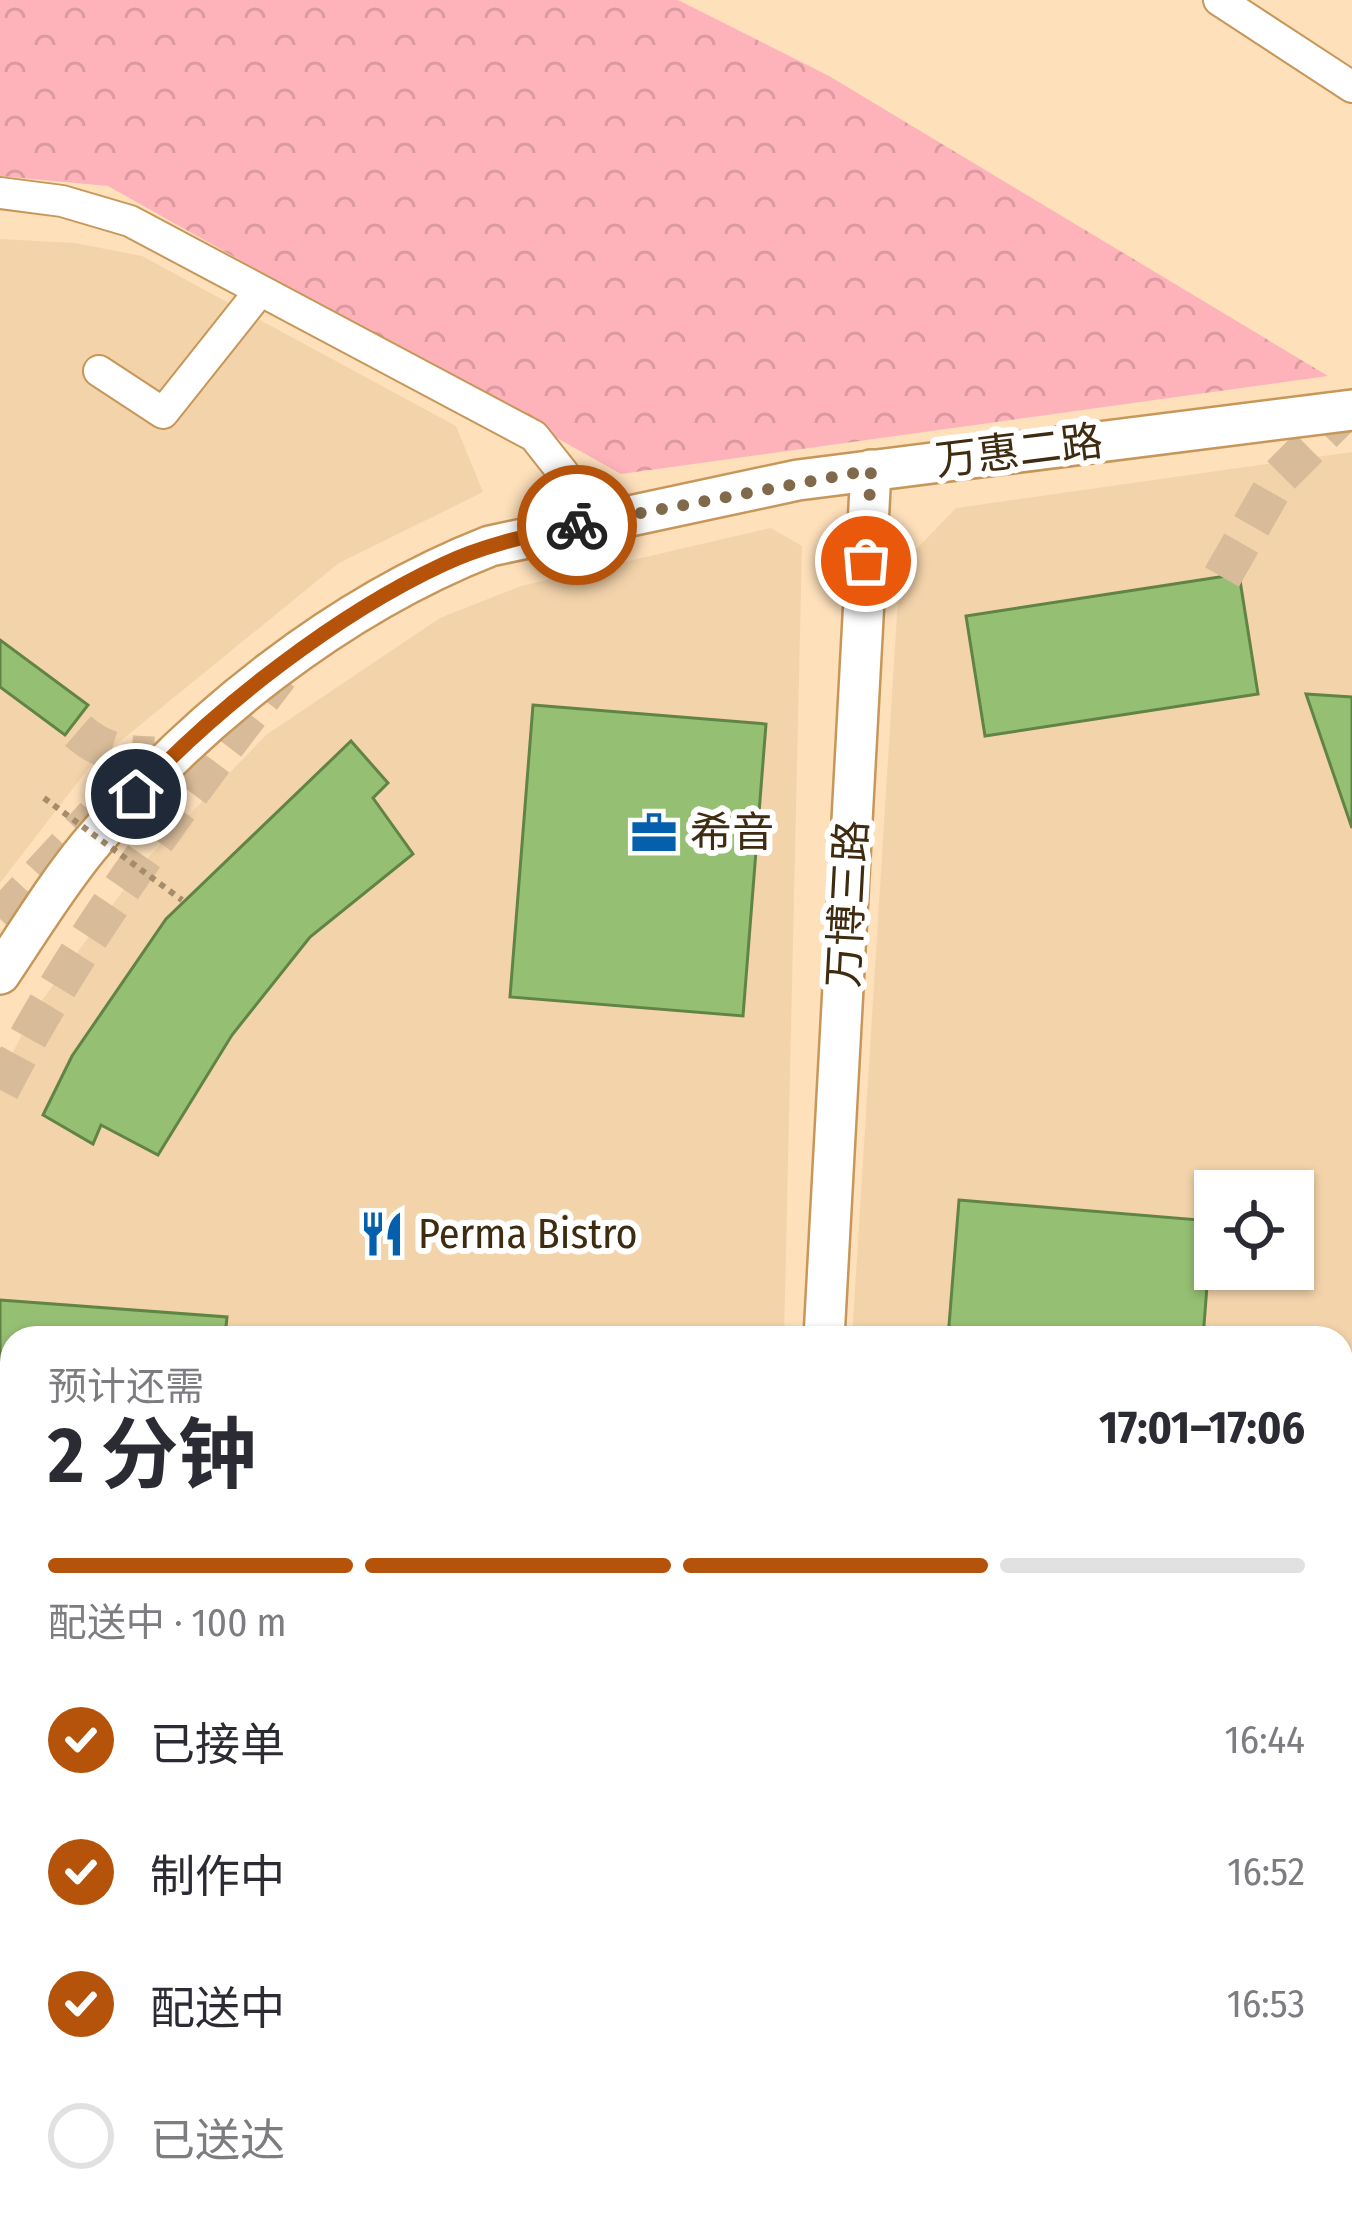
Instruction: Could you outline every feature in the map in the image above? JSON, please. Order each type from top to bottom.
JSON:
[{"type":"street","points":[[1220,0],[1352,87]]},
{"type":"street","points":[[0,193],[62,201],[130,221],[534,436],[564,474],[572,526]]},
{"type":"street","points":[[99,371],[163,413],[259,292]]},
{"type":"street","name":"万惠二路","points":[[0,974],[88,847],[160,767],[262,678],[442,564],[490,545],[572,526],[871,470],[1352,410]]},
{"type":"street","name":"万博三路","points":[[825,1326],[871,470]]},
{"type":"path","points":[[44,798],[182,900]]},
{"type":"shaded area","points":[[0,239],[75,243],[142,256],[456,426],[483,492],[339,563],[91,765],[0,883]]},
{"type":"shaded area","points":[[1352,452],[1352,1326],[853,1326],[900,566],[956,508]]},
{"type":"shaded area","points":[[771,528],[802,546],[784,1326],[0,1326],[0,1077],[34,1011],[145,861],[266,735],[440,618],[521,586]]},
{"type":"green space","points":[[0,0],[678,0],[829,76],[1328,376],[621,474],[108,186],[0,176]]},
{"type":"building","points":[[1239,574],[1258,694],[985,736],[966,616]]},
{"type":"building","points":[[0,640],[88,705],[65,735],[0,687]]},
{"type":"building","points":[[1306,694],[1352,697],[1352,828]]},
{"type":"building","points":[[533,705],[766,724],[743,1016],[510,997]]},
{"type":"building","points":[[351,741],[388,783],[373,798],[413,854],[310,937],[232,1035],[158,1155],[101,1125],[93,1144],[43,1115],[72,1056],[166,919]]},
{"type":"building","points":[[959,1200],[1194,1220],[1194,1290],[1207,1290],[1204,1326],[949,1326]]},
{"type":"building","points":[[0,1300],[227,1317],[226,1326],[0,1326]]},
{"type":"tunnel","points":[[1222,577],[1279,477],[1352,404]]},
{"type":"tunnel","points":[[0,1090],[95,928],[279,675]]},
{"type":"tunnel","points":[[78,731],[114,751],[154,756]]},
{"type":"tunnel","points":[[0,919],[95,816]]},
{"type":"way so far","points":[[577,525],[798,479],[871,470],[866,561]]},
{"type":"place","name":"希音","points":[[654,833]]},
{"type":"place","name":"Perma Bistro","points":[[382,1234]]},
{"type":"route","points":[[136,794],[160,767],[262,678],[442,564],[490,545],[577,525]]}]
